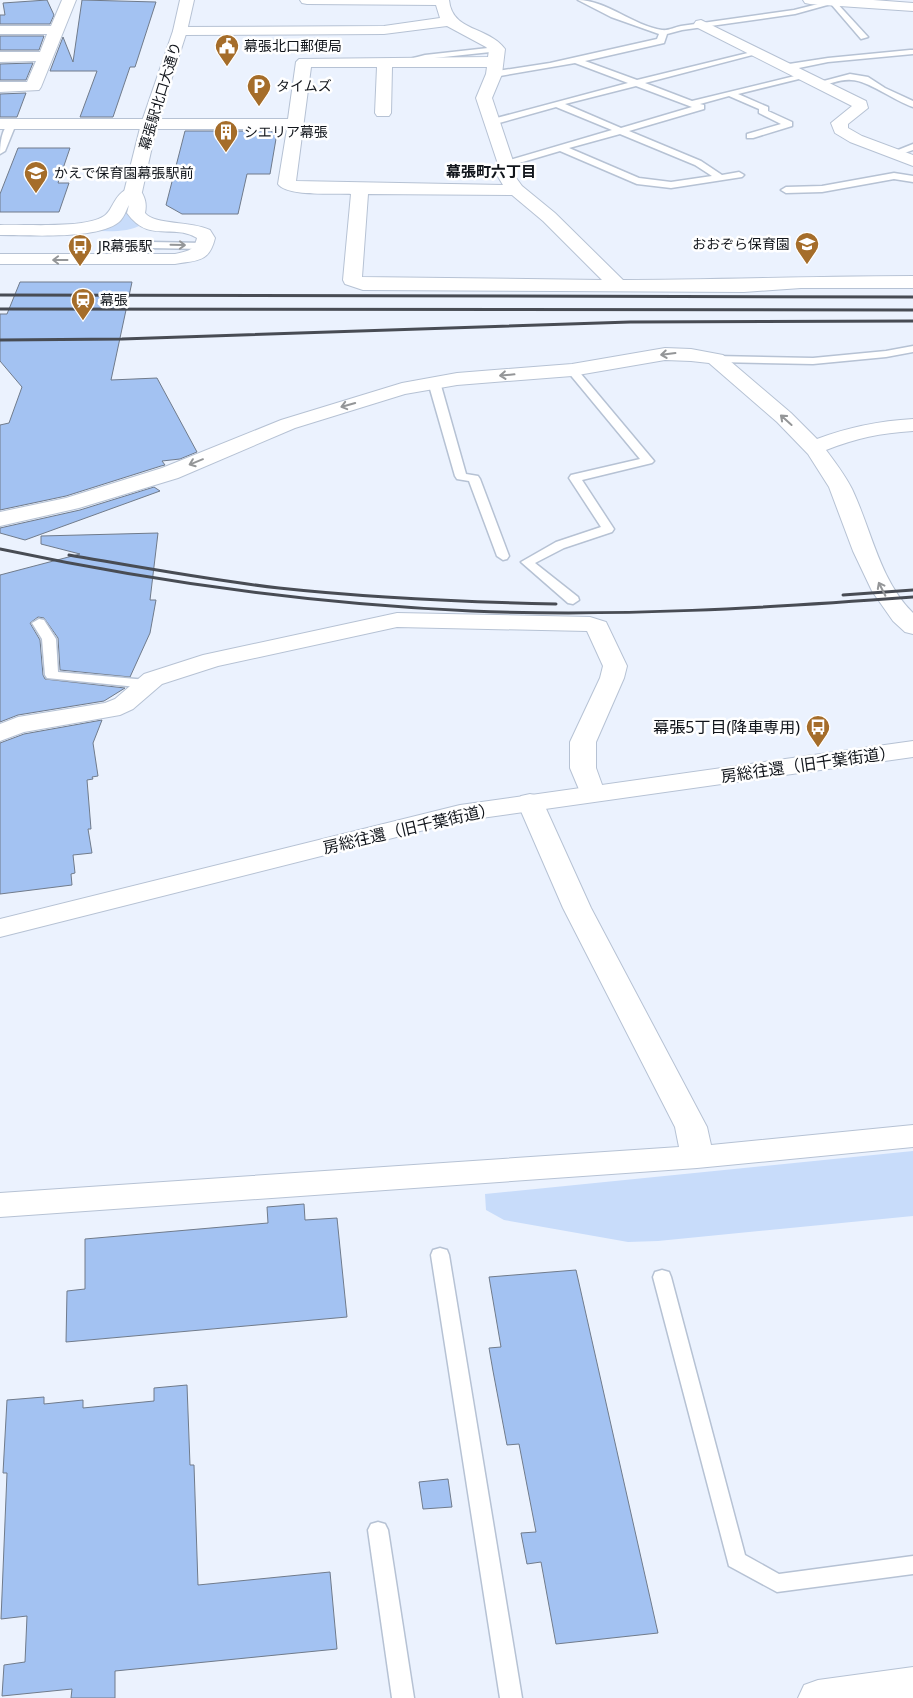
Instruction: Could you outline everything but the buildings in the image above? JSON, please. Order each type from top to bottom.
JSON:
[{"type":"main road","points":[[0,87],[33,87],[44,56],[69,0]]},
{"type":"main road","name":"幕張駅北口大通り","points":[[133,192],[149,124],[180,31],[188,0]]},
{"type":"main road","points":[[307,0],[442,0],[449,21]]},
{"type":"main road","points":[[810,0],[913,7]]},
{"type":"main road","points":[[180,31],[277,28],[388,30],[449,21],[490,42],[495,62],[484,98],[506,164],[506,175],[516,190],[590,256],[618,286]]},
{"type":"main road","points":[[701,24],[789,66],[860,104],[858,109],[839,123],[841,130],[913,161]]},
{"type":"main road","points":[[0,30],[56,30]]},
{"type":"main road","points":[[0,57],[44,56]]},
{"type":"main road","points":[[495,62],[304,62],[287,184],[295,187],[360,189],[516,190]]},
{"type":"main road","points":[[383,113],[393,62]]},
{"type":"main road","points":[[6,124],[296,124]]},
{"type":"main road","points":[[360,189],[352,280],[357,282],[618,286],[744,286],[801,282],[913,282]]},
{"type":"main road","points":[[0,230],[88,228],[108,222],[114,218],[121,203],[133,192],[138,203],[137,216],[141,220],[157,226],[200,231],[206,238],[203,250],[187,258],[126,260],[0,259]]},
{"type":"main road","points":[[46,229],[79,234],[127,233],[157,226]]},
{"type":"main road","points":[[0,519],[71,503],[170,473],[308,417],[402,389],[434,382],[572,370],[679,353],[716,359],[814,447],[840,486],[865,555],[884,592],[899,613],[913,627]]},
{"type":"main road","points":[[814,447],[852,433],[881,427],[913,425]]},
{"type":"main road","points":[[0,733],[18,726],[111,710],[124,704],[154,679],[212,660],[396,620],[590,624],[598,627],[615,666],[612,678],[583,742],[583,768],[592,793]]},
{"type":"main road","name":"房総往還（旧千葉街道）","points":[[0,928],[460,813],[913,749]]},
{"type":"main road","points":[[530,802],[577,908],[691,1127],[697,1158]]},
{"type":"main road","points":[[0,1205],[697,1158],[913,1136]]},
{"type":"main road","points":[[818,1698],[913,1685]]},
{"type":"lane","points":[[582,0],[614,15],[663,33],[701,24],[795,12],[832,2],[864,38]]},
{"type":"lane","points":[[495,62],[575,60],[661,41],[663,33]]},
{"type":"lane","points":[[492,122],[760,52]]},
{"type":"lane","points":[[789,66],[910,52]]},
{"type":"lane","points":[[506,164],[701,107],[575,60]]},
{"type":"lane","points":[[692,103],[804,75]]},
{"type":"lane","points":[[820,83],[850,77],[865,78],[882,90],[913,104]]},
{"type":"lane","points":[[729,94],[765,108],[762,110],[790,124],[750,136]]},
{"type":"lane","points":[[556,104],[698,163],[720,178]]},
{"type":"lane","points":[[0,150],[6,124]]},
{"type":"lane","points":[[893,154],[913,147]]},
{"type":"lane","points":[[560,148],[637,180],[671,185],[739,175]]},
{"type":"lane","points":[[786,190],[822,188],[894,176],[913,179]]},
{"type":"lane","points":[[716,359],[813,361],[886,354],[913,349]]},
{"type":"lane","points":[[572,370],[648,461],[575,478],[608,529],[560,545],[527,562],[573,600]]},
{"type":"lane","points":[[434,382],[461,476],[474,479],[503,556]]},
{"type":"lane","points":[[39,623],[49,640],[52,675],[147,684]]},
{"type":"lane","points":[[440,1255],[511,1698]]},
{"type":"lane","points":[[662,1277],[736,1560],[777,1583],[913,1565]]},
{"type":"lane","points":[[378,1530],[403,1698]]},
{"type":"shaded area","points":[[133,202],[129,215],[143,224],[125,230],[93,231]]},
{"type":"shaded area","points":[[913,1151],[913,1216],[658,1241],[628,1242],[504,1220],[486,1210],[485,1194]]},
{"type":"railway","points":[[0,295],[913,297]]},
{"type":"railway","points":[[0,309],[913,310]]},
{"type":"railway","points":[[0,340],[122,339],[630,322],[913,321]]},
{"type":"railway","points":[[0,549],[117,572],[234,590],[411,608],[526,613],[637,612],[803,605],[913,597]]},
{"type":"railway","points":[[69,555],[279,588],[418,599],[556,604]]},
{"type":"railway","points":[[843,595],[913,590]]},
{"type":"place","name":"幕張北口郵便局","points":[[227,67]]},
{"type":"place","name":"タイムズ","points":[[259,107]]},
{"type":"place","name":"シエリア幕張","points":[[226,153]]},
{"type":"place","name":"かえで保育園幕張駅前","points":[[36,194]]},
{"type":"place","name":"おおぞら保育園","points":[[807,265]]},
{"type":"place","name":"JR幕張駅","points":[[80,267]]},
{"type":"place","name":"幕張","points":[[83,321]]},
{"type":"place","name":"幕張5丁目(降車専用)","points":[[818,748]]},
{"type":"district","name":"幕張町六丁目","points":[[491,172]]}]
